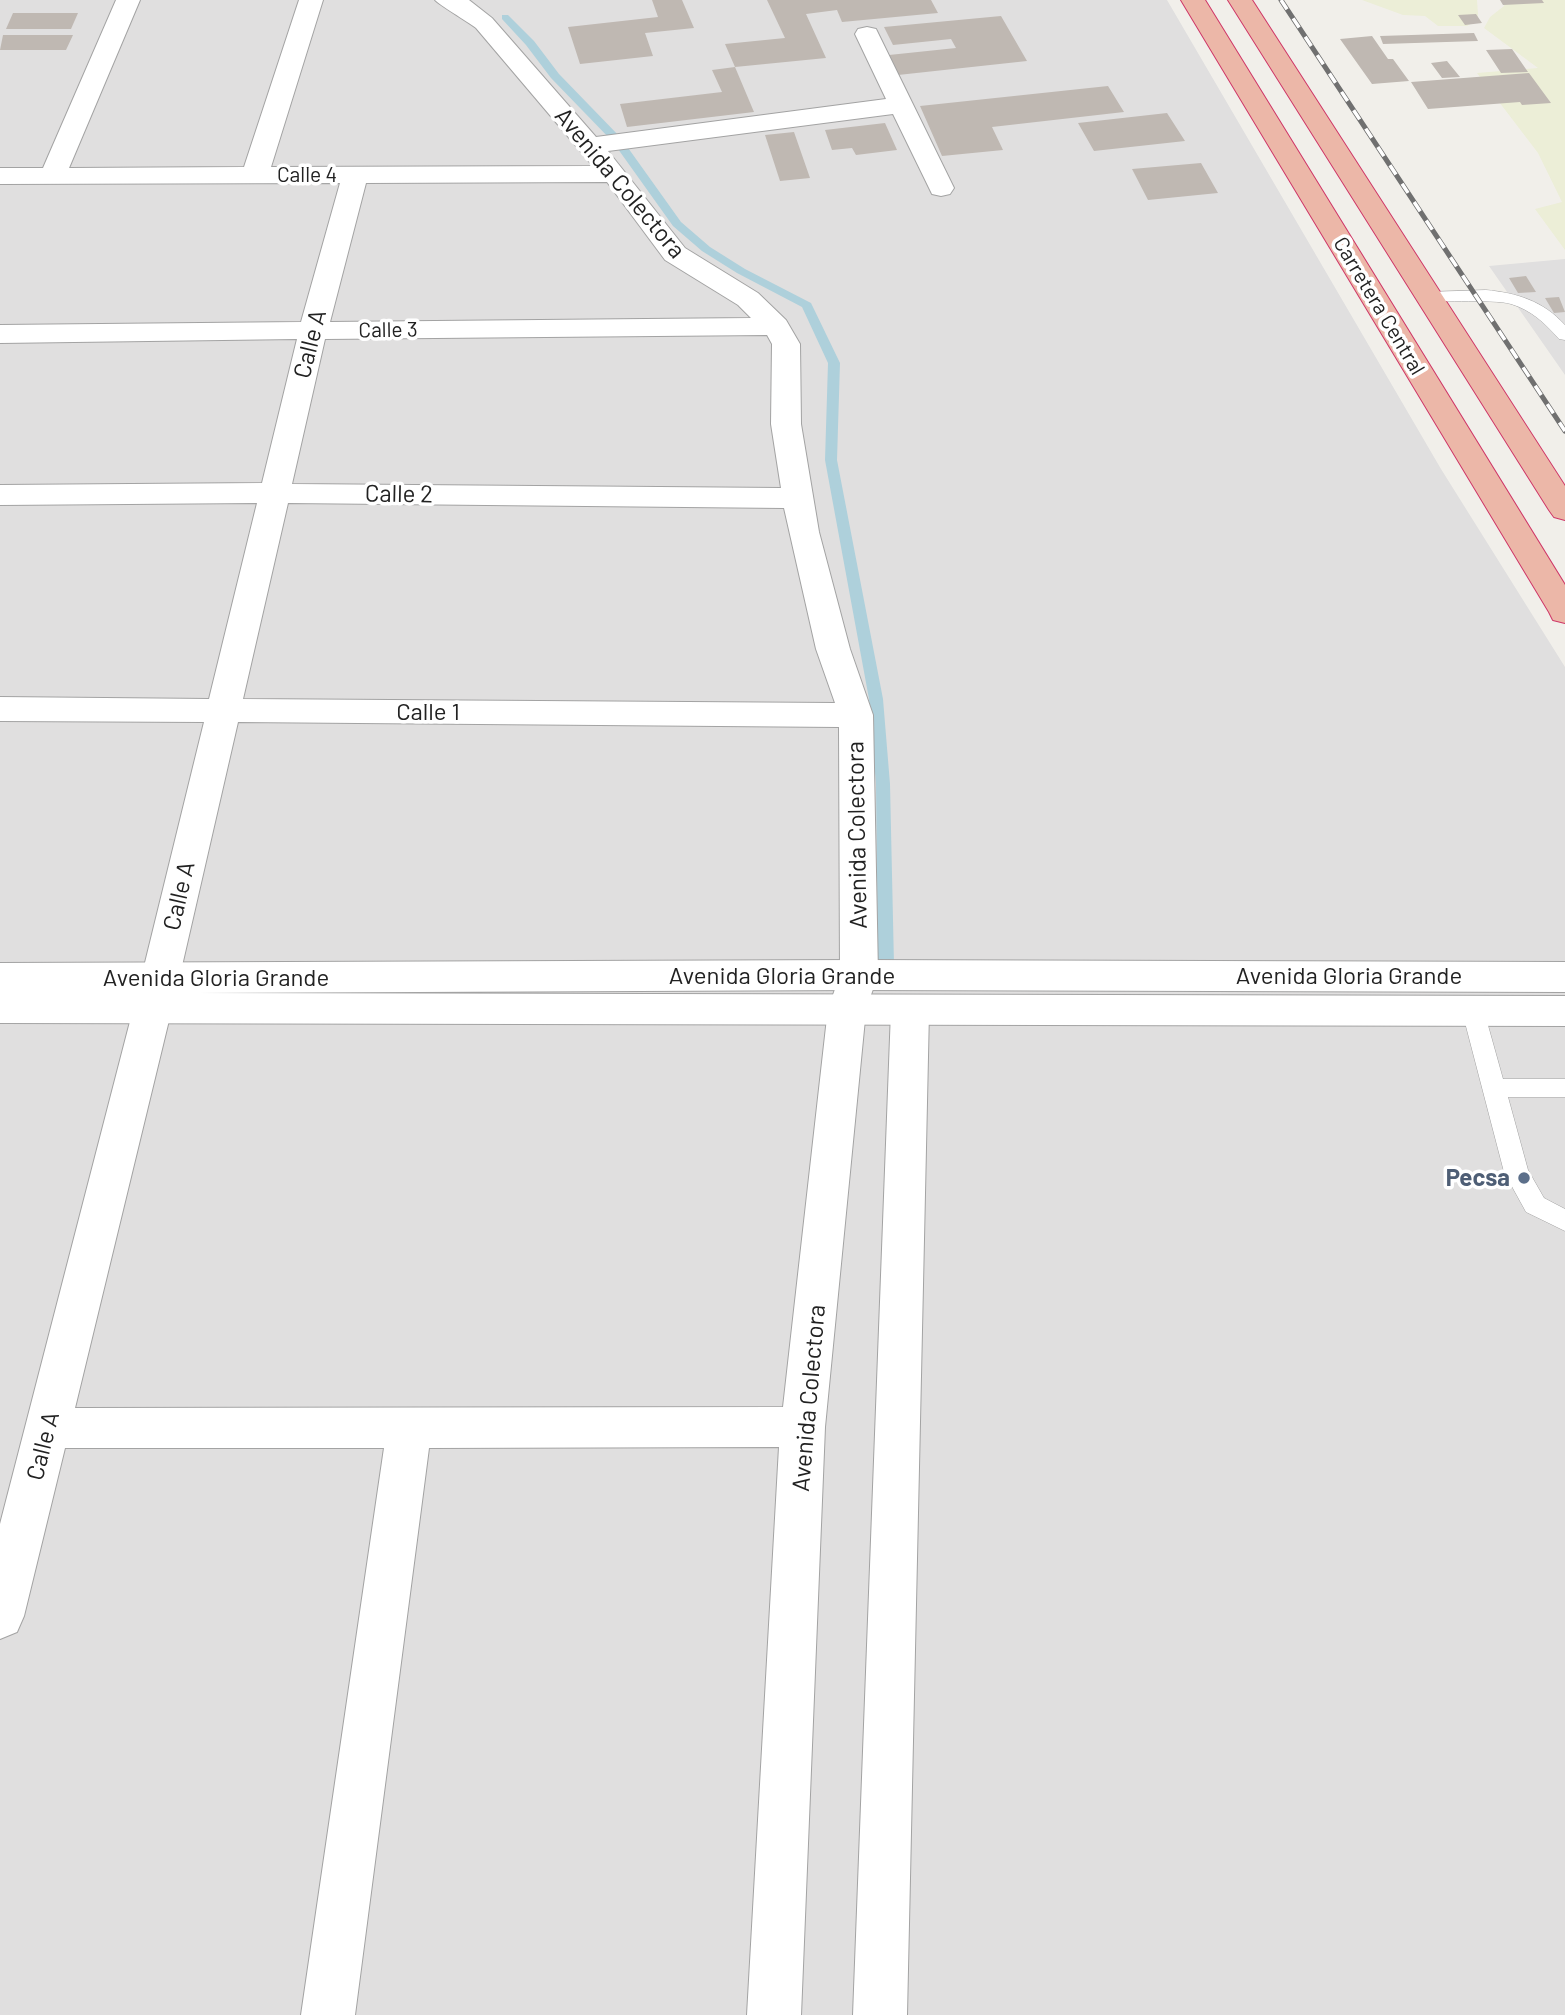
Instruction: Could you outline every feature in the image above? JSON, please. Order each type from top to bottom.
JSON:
[{"type":"highway","name":"Carretera Central","points":[[1194,0],[1565,612]]},
{"type":"highway","name":"Carretera Central","points":[[1240,0],[1565,510]]},
{"type":"street","points":[[54,176],[128,0]]},
{"type":"street","points":[[255,175],[311,0]]},
{"type":"street","name":"Avenida Colectora","points":[[462,2],[484,23],[614,174],[675,254],[748,299],[776,326],[786,344],[786,424],[798,498],[833,649],[856,715],[853,992],[803,1427],[774,2015]]},
{"type":"street","points":[[867,34],[941,188]]},
{"type":"street","points":[[590,146],[901,105]]},
{"type":"street","name":"Calle 4","points":[[0,176],[614,174]]},
{"type":"street","name":"Calle A","points":[[0,1616],[156,994],[221,710],[313,331],[355,175]]},
{"type":"street","name":"Calle 3","points":[[0,334],[776,326]]},
{"type":"street","name":"Calle 2","points":[[0,495],[274,493],[798,498]]},
{"type":"street","name":"Calle 1","points":[[0,709],[856,715]]},
{"type":"street","name":"Avenida Gloria Grande","points":[[0,1008],[156,994],[853,992],[1565,976]]},
{"type":"street","name":"Avenida Gloria Grande","points":[[0,978],[156,994]]},
{"type":"street","name":"Avenida Gloria Grande","points":[[853,992],[909,1011],[1565,1011]]},
{"type":"street","points":[[880,2015],[909,1011]]},
{"type":"street","points":[[48,1428],[803,1427]]},
{"type":"street","points":[[328,2015],[409,1428]]},
{"type":"lane","points":[[1429,297],[1501,295],[1527,303],[1553,319],[1565,335]]},
{"type":"lane","points":[[1473,1011],[1516,1172],[1535,1205],[1565,1220]]},
{"type":"lane","points":[[1494,1088],[1565,1088]]},
{"type":"shaded area","points":[[0,0],[1167,0],[1441,469],[1565,667],[1565,2015],[0,2015]]},
{"type":"shaded area","points":[[1565,259],[1565,375],[1489,266]]},
{"type":"green space","points":[[1362,0],[1477,0],[1478,14],[1477,20],[1467,26],[1438,26],[1425,16],[1403,15]]},
{"type":"green space","points":[[1505,0],[1565,0],[1565,250],[1535,209],[1562,202],[1538,153],[1477,73],[1538,68],[1484,28],[1490,17],[1504,6]]},
{"type":"building","points":[[652,0],[682,0],[694,28],[645,33],[653,56],[580,64],[568,27],[658,17]]},
{"type":"building","points":[[767,0],[931,0],[938,13],[842,22],[837,10],[806,14],[826,58],[735,67],[725,44],[785,38]]},
{"type":"building","points":[[1500,0],[1542,0],[1544,3],[1503,5]]},
{"type":"building","points":[[13,13],[78,13],[71,29],[6,29]]},
{"type":"building","points":[[1476,14],[1482,23],[1465,25],[1458,15]]},
{"type":"building","points":[[1001,16],[1027,61],[898,75],[889,55],[956,48],[951,39],[893,45],[884,27]]},
{"type":"building","points":[[1474,33],[1478,41],[1383,44],[1380,36]]},
{"type":"building","points":[[3,35],[73,35],[66,50],[0,50]]},
{"type":"building","points":[[1372,36],[1388,59],[1393,59],[1409,81],[1372,84],[1340,39]]},
{"type":"building","points":[[1512,49],[1528,72],[1501,73],[1486,50]]},
{"type":"building","points":[[1447,61],[1460,77],[1442,78],[1431,63]]},
{"type":"building","points":[[735,67],[754,112],[627,127],[620,104],[722,92],[712,70]]},
{"type":"building","points":[[1529,73],[1551,103],[1522,105],[1520,102],[1428,109],[1411,82]]},
{"type":"building","points":[[1108,86],[1124,112],[992,127],[1003,150],[942,156],[920,106]]},
{"type":"building","points":[[1167,113],[1185,141],[1094,151],[1078,123]]},
{"type":"building","points":[[885,123],[897,150],[856,155],[852,148],[832,150],[825,130]]},
{"type":"building","points":[[794,132],[810,178],[780,181],[765,135]]},
{"type":"building","points":[[1201,163],[1218,193],[1148,200],[1132,169]]},
{"type":"building","points":[[1526,276],[1536,292],[1518,293],[1509,278]]},
{"type":"building","points":[[1559,297],[1565,312],[1554,313],[1545,298]]},
{"type":"waterway","points":[[505,17],[530,43],[555,76],[617,140],[677,224],[706,249],[741,271],[807,305],[834,363],[831,460],[876,699],[883,784],[886,965]]},
{"type":"railway","points":[[1281,0],[1565,431]]},
{"type":"place","name":"Pecsa","points":[[1524,1178]]}]
